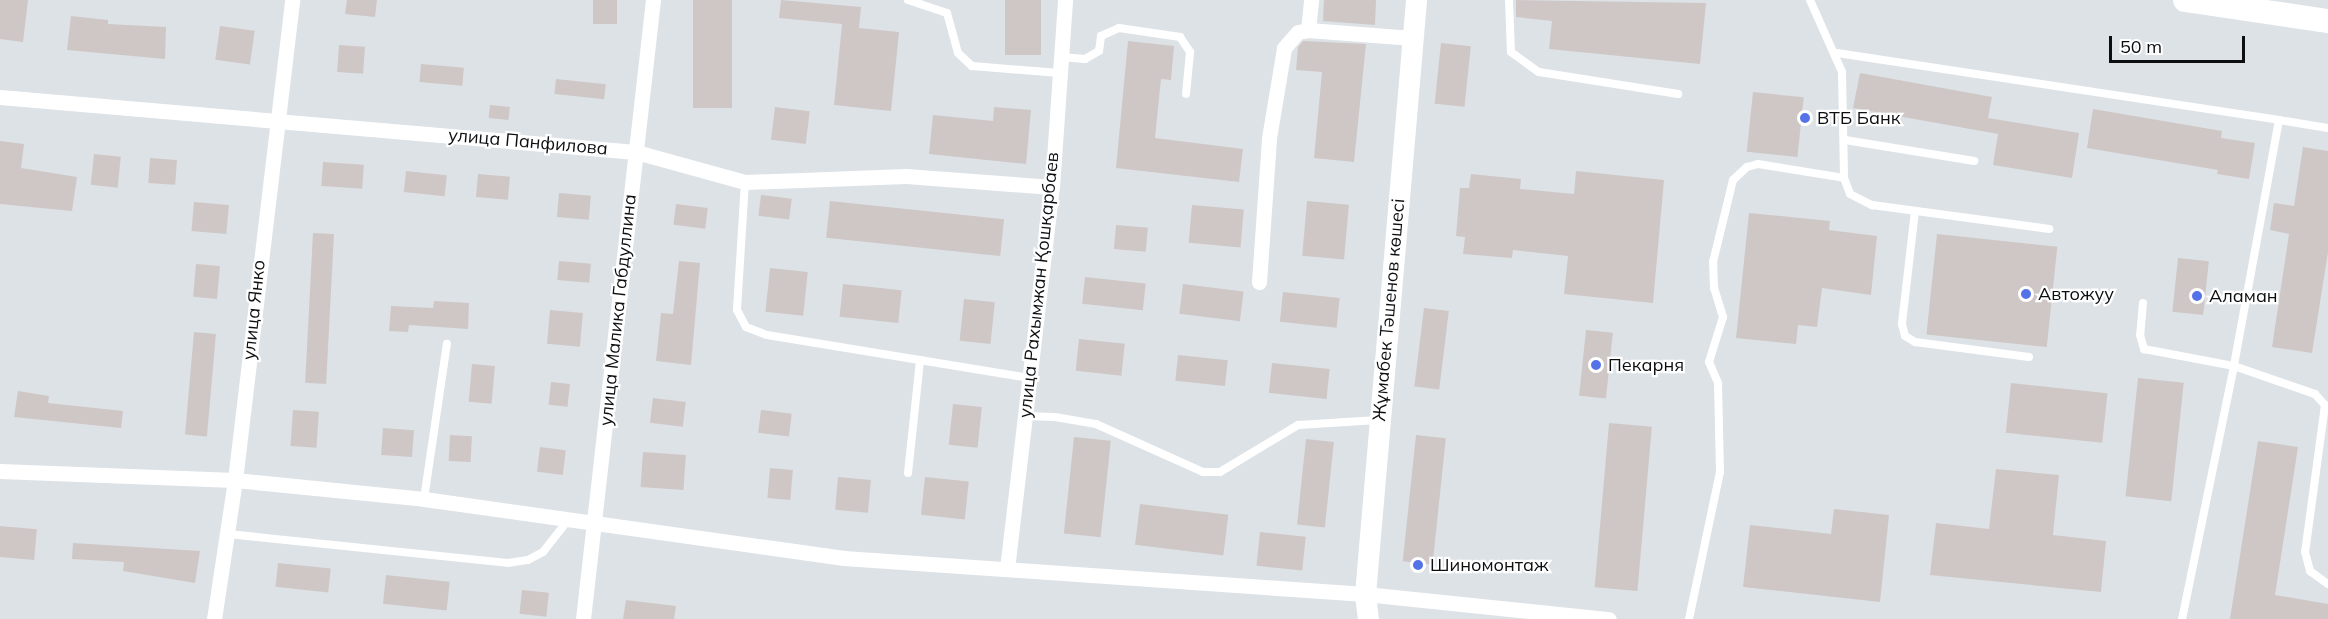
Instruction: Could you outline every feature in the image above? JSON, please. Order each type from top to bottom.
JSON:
[{"type":"highway","points":[[2185,0],[2313,16]]},
{"type":"main road","name":"Жұмабек Тәшенов көшесі","points":[[1368,619],[1365,594],[1416,0]]},
{"type":"street","name":"улица Янко","points":[[214,619],[235,480],[275,119],[292,0]]},
{"type":"street","name":"улица Малика Габдуллина","points":[[584,619],[653,0]]},
{"type":"street","name":"улица Рахымжан Қошқарбаев","points":[[1007,568],[1053,187],[1065,0]]},
{"type":"street","points":[[1308,30],[1311,0]]},
{"type":"street","points":[[1259,282],[1269,138],[1284,48],[1298,32],[1308,30],[1413,38]]},
{"type":"street","name":"улица Панфилова","points":[[0,97],[636,152],[745,182],[906,176],[1053,187]]},
{"type":"street","points":[[0,471],[235,480],[424,499],[844,558],[1007,568],[1022,573],[1365,594],[1609,619]]},
{"type":"lane","points":[[908,0],[947,13],[958,52],[972,66],[1059,73]]},
{"type":"lane","points":[[1509,0],[1511,52],[1539,72],[1678,94]]},
{"type":"lane","points":[[1810,0],[1837,53],[1845,90],[1844,178],[1850,194],[1863,203],[2049,228]]},
{"type":"lane","points":[[1061,57],[1085,59],[1099,51],[1101,36],[1119,28],[1180,37],[1190,52],[1186,94]]},
{"type":"lane","points":[[1837,53],[2328,128]]},
{"type":"lane","points":[[2182,619],[2234,366],[2279,120]]},
{"type":"lane","points":[[1845,140],[1974,161]]},
{"type":"lane","points":[[1689,619],[1720,472],[1718,383],[1709,362],[1723,317],[1714,288],[1713,262],[1733,180],[1747,167],[1758,164],[1844,178]]},
{"type":"lane","points":[[745,182],[737,309],[746,327],[767,336],[1029,378]]},
{"type":"lane","points":[[1916,211],[1902,324],[1905,336],[1916,342],[2029,357]]},
{"type":"lane","points":[[2143,303],[2140,335],[2144,349],[2167,357],[2234,366],[2315,394],[2325,405],[2305,552],[2310,571],[2328,584]]},
{"type":"lane","points":[[424,499],[447,344]]},
{"type":"lane","points":[[908,473],[920,360]]},
{"type":"lane","points":[[1025,417],[1096,424],[1203,472],[1220,472],[1298,425],[1380,420]]},
{"type":"lane","points":[[228,534],[508,563],[528,560],[543,552],[569,519]]},
{"type":"building","points":[[0,0],[28,0],[23,42],[0,39]]},
{"type":"building","points":[[347,0],[377,0],[375,17],[345,14]]},
{"type":"building","points":[[593,0],[617,0],[617,24],[593,24]]},
{"type":"building","points":[[693,0],[732,0],[732,108],[693,108]]},
{"type":"building","points":[[781,0],[861,7],[859,28],[899,32],[891,111],[834,105],[842,24],[779,18]]},
{"type":"building","points":[[1005,0],[1041,0],[1041,55],[1005,55]]},
{"type":"building","points":[[1324,0],[1376,0],[1375,25],[1323,21]]},
{"type":"building","points":[[1516,0],[1706,3],[1700,64],[1549,49],[1552,21],[1516,17]]},
{"type":"building","points":[[71,16],[108,20],[108,24],[166,27],[165,59],[67,50]]},
{"type":"building","points":[[220,26],[255,31],[250,65],[215,60]]},
{"type":"building","points":[[1128,41],[1174,46],[1171,80],[1161,79],[1155,138],[1243,149],[1239,182],[1116,168]]},
{"type":"building","points":[[1303,41],[1366,44],[1354,162],[1314,158],[1322,72],[1296,70],[1298,47]]},
{"type":"building","points":[[1441,43],[1471,46],[1464,107],[1435,104]]},
{"type":"building","points":[[339,45],[365,47],[363,74],[337,72]]},
{"type":"building","points":[[421,64],[464,68],[462,86],[419,82]]},
{"type":"building","points":[[1860,73],[1992,97],[1988,118],[2079,133],[2072,178],[1993,165],[1998,134],[1853,108]]},
{"type":"building","points":[[556,79],[606,84],[604,99],[554,94]]},
{"type":"building","points":[[1753,92],[1804,97],[1797,157],[1747,152]]},
{"type":"building","points":[[490,105],[510,107],[509,120],[489,118]]},
{"type":"building","points":[[775,107],[810,111],[806,144],[771,140]]},
{"type":"building","points":[[994,107],[1031,110],[1026,164],[929,154],[933,115],[993,121]]},
{"type":"building","points":[[2093,109],[2222,131],[2221,138],[2255,143],[2249,179],[2217,174],[2218,170],[2087,148]]},
{"type":"building","points":[[0,141],[24,144],[21,168],[77,177],[72,211],[0,204]]},
{"type":"building","points":[[2303,147],[2328,151],[2328,252],[2312,353],[2272,347],[2289,234],[2270,230],[2274,203],[2294,206]]},
{"type":"building","points":[[94,154],[121,157],[118,188],[91,185]]},
{"type":"building","points":[[150,158],[177,160],[175,185],[148,183]]},
{"type":"building","points":[[323,162],[364,165],[362,189],[321,186]]},
{"type":"building","points":[[406,171],[447,175],[445,196],[404,192]]},
{"type":"building","points":[[1576,171],[1664,180],[1653,303],[1564,294],[1568,256],[1513,250],[1512,258],[1463,254],[1465,237],[1456,236],[1460,188],[1469,188],[1471,174],[1521,179],[1520,189],[1574,194]]},
{"type":"building","points":[[478,174],[510,177],[508,200],[476,197]]},
{"type":"building","points":[[559,193],[591,196],[589,220],[557,217]]},
{"type":"building","points":[[761,195],[792,199],[789,220],[758,216]]},
{"type":"building","points":[[830,201],[1004,219],[1000,256],[826,238]]},
{"type":"building","points":[[1307,201],[1349,205],[1344,259],[1302,256]]},
{"type":"building","points":[[194,202],[229,205],[226,234],[191,231]]},
{"type":"building","points":[[676,204],[708,208],[705,229],[673,225]]},
{"type":"building","points":[[1192,205],[1244,210],[1240,247],[1189,243]]},
{"type":"building","points":[[1749,213],[1830,221],[1829,230],[1877,236],[1871,295],[1822,288],[1817,327],[1798,325],[1796,344],[1736,338]]},
{"type":"building","points":[[1116,225],[1148,228],[1146,252],[1114,249]]},
{"type":"building","points":[[313,233],[334,234],[326,384],[305,383]]},
{"type":"building","points":[[1937,234],[2057,247],[2047,347],[1926,334]]},
{"type":"building","points":[[2178,258],[2209,261],[2203,315],[2172,312]]},
{"type":"building","points":[[559,261],[591,264],[589,283],[557,280]]},
{"type":"building","points":[[679,261],[700,263],[691,365],[656,361],[661,313],[673,314]]},
{"type":"building","points":[[196,264],[220,266],[217,299],[193,297]]},
{"type":"building","points":[[770,268],[808,272],[803,316],[765,312]]},
{"type":"building","points":[[1085,277],[1146,283],[1143,310],[1082,304]]},
{"type":"building","points":[[843,284],[902,290],[898,323],[840,317]]},
{"type":"building","points":[[1183,284],[1244,291],[1240,321],[1179,314]]},
{"type":"building","points":[[1283,292],[1340,298],[1337,328],[1280,322]]},
{"type":"building","points":[[964,299],[995,302],[990,344],[960,341]]},
{"type":"building","points":[[434,301],[469,303],[468,329],[409,325],[408,332],[389,331],[391,306],[433,308]]},
{"type":"building","points":[[1424,308],[1449,311],[1439,389],[1414,386]]},
{"type":"building","points":[[550,310],[583,313],[580,347],[547,344]]},
{"type":"building","points":[[1586,330],[1613,333],[1606,398],[1579,396]]},
{"type":"building","points":[[194,332],[216,334],[207,437],[185,435]]},
{"type":"building","points":[[1079,339],[1125,344],[1121,376],[1076,371]]},
{"type":"building","points":[[1178,355],[1228,360],[1225,386],[1175,381]]},
{"type":"building","points":[[1272,363],[1330,369],[1327,399],[1269,393]]},
{"type":"building","points":[[472,364],[495,366],[492,404],[469,402]]},
{"type":"building","points":[[2138,378],[2184,383],[2171,501],[2126,496]]},
{"type":"building","points":[[551,382],[570,384],[567,407],[549,405]]},
{"type":"building","points":[[2011,383],[2107,393],[2102,443],[2006,433]]},
{"type":"building","points":[[18,391],[49,396],[48,403],[123,411],[121,428],[14,417]]},
{"type":"building","points":[[653,398],[686,402],[683,427],[650,423]]},
{"type":"building","points":[[953,404],[982,407],[978,448],[949,445]]},
{"type":"building","points":[[293,410],[319,412],[316,448],[290,446]]},
{"type":"building","points":[[761,410],[792,414],[789,437],[758,433]]},
{"type":"building","points":[[1609,423],[1652,427],[1637,591],[1595,587]]},
{"type":"building","points":[[383,428],[414,430],[412,457],[381,455]]},
{"type":"building","points":[[450,435],[472,436],[471,462],[449,461]]},
{"type":"building","points":[[1416,435],[1446,438],[1433,564],[1403,561]]},
{"type":"building","points":[[1074,437],[1111,441],[1101,537],[1064,533]]},
{"type":"building","points":[[1306,439],[1334,442],[1325,527],[1297,525]]},
{"type":"building","points":[[2258,441],[2298,447],[2275,595],[2328,604],[2328,619],[2230,619]]},
{"type":"building","points":[[540,447],[566,450],[563,475],[537,472]]},
{"type":"building","points":[[643,452],[686,455],[683,490],[641,487]]},
{"type":"building","points":[[770,468],[793,470],[790,500],[767,498]]},
{"type":"building","points":[[1996,469],[2059,475],[2053,535],[2106,541],[2101,592],[1930,575],[1936,523],[1989,529]]},
{"type":"building","points":[[838,477],[871,480],[868,513],[835,510]]},
{"type":"building","points":[[925,477],[969,482],[965,519],[921,515]]},
{"type":"building","points":[[1140,504],[1228,515],[1223,556],[1135,545]]},
{"type":"building","points":[[1834,509],[1889,515],[1880,602],[1743,587],[1750,525],[1831,534]]},
{"type":"building","points":[[0,526],[37,529],[34,560],[0,557]]},
{"type":"building","points":[[1260,532],[1306,537],[1302,571],[1256,566]]},
{"type":"building","points":[[73,543],[200,551],[195,583],[123,571],[124,562],[72,559]]},
{"type":"building","points":[[278,563],[331,569],[328,592],[275,587]]},
{"type":"building","points":[[386,575],[450,582],[447,611],[383,604]]},
{"type":"building","points":[[522,590],[549,593],[546,617],[519,614]]},
{"type":"building","points":[[626,600],[676,606],[674,619],[623,619]]},
{"type":"place","name":"ВТБ Банк","points":[[1805,118]]},
{"type":"place","name":"Автожуу","points":[[2026,294]]},
{"type":"place","name":"Аламан","points":[[2197,296]]},
{"type":"place","name":"Пекарня","points":[[1596,365]]},
{"type":"place","name":"Шиномонтаж","points":[[1418,565]]}]
